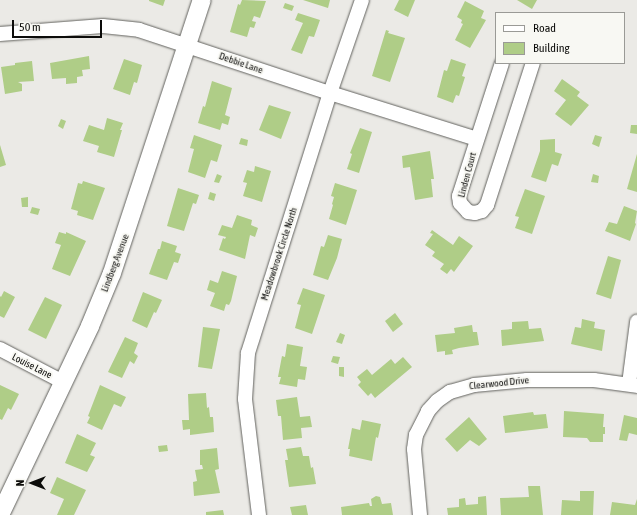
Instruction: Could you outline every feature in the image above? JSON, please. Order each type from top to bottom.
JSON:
[{"type":"street","name":"Lindberg Avenue","points":[[0,515],[90,326],[117,259],[189,45],[202,0]]},
{"type":"street","name":"Meadowbrook Circle North","points":[[259,515],[245,399],[248,352],[330,93],[362,0]]},
{"type":"street","name":"Debbie Lane","points":[[0,34],[103,26],[139,30],[189,45],[330,93],[477,139]]},
{"type":"street","name":"Linden Court","points":[[502,64],[458,196],[463,208],[468,212],[475,213],[482,210],[487,205],[533,64]]},
{"type":"street","points":[[633,385],[637,322]]},
{"type":"street","name":"Louise Lane","points":[[0,349],[63,382]]},
{"type":"street","name":"Clearwood Drive","points":[[420,515],[414,449],[416,435],[428,411],[437,401],[450,392],[474,385],[526,380],[594,380],[633,385]]},
{"type":"building","points":[[149,0],[165,0],[163,6]]},
{"type":"building","points":[[242,0],[266,1],[260,18],[254,16],[252,21],[256,22],[254,28],[250,27],[247,37],[230,32],[238,4],[240,5]]},
{"type":"building","points":[[303,0],[330,0],[328,8]]},
{"type":"building","points":[[399,0],[415,0],[408,17],[394,10]]},
{"type":"building","points":[[517,0],[537,0],[532,9]]},
{"type":"building","points":[[465,1],[484,11],[481,18],[486,20],[470,48],[455,40],[463,24],[461,23],[462,20],[457,17]]},
{"type":"building","points":[[285,3],[294,6],[292,11],[283,8]]},
{"type":"building","points":[[298,13],[320,20],[314,37],[309,36],[302,54],[291,50],[303,23],[295,20]]},
{"type":"building","points":[[386,30],[389,31],[388,33],[405,38],[390,82],[372,76]]},
{"type":"building","points":[[89,56],[90,69],[82,70],[83,76],[77,77],[77,83],[66,84],[66,78],[52,79],[50,63]]},
{"type":"building","points":[[124,59],[142,65],[137,83],[134,82],[130,95],[113,89]]},
{"type":"building","points":[[451,59],[466,64],[462,76],[465,77],[459,96],[456,95],[453,103],[437,97],[444,70],[447,71]]},
{"type":"building","points":[[32,61],[34,81],[18,82],[22,84],[22,91],[5,94],[1,67],[15,65],[15,63]]},
{"type":"building","points":[[562,79],[580,92],[577,96],[589,105],[571,126],[555,114],[566,100],[554,91]]},
{"type":"building","points":[[212,81],[232,88],[225,115],[230,117],[228,125],[222,123],[220,130],[198,123],[203,106],[205,107]]},
{"type":"building","points":[[269,105],[291,112],[281,139],[259,130]]},
{"type":"building","points":[[107,118],[123,123],[114,157],[97,152],[99,146],[83,141],[89,125],[104,130]]},
{"type":"building","points":[[61,119],[66,121],[63,129],[58,126]]},
{"type":"building","points":[[631,125],[637,125],[637,134],[630,133]]},
{"type":"building","points":[[360,128],[372,132],[359,173],[347,169],[352,154],[350,153]]},
{"type":"building","points":[[194,135],[222,145],[217,162],[211,160],[205,178],[188,172],[194,149],[190,148]]},
{"type":"building","points":[[595,135],[602,137],[599,147],[592,144]]},
{"type":"building","points":[[241,138],[248,140],[247,146],[239,144]]},
{"type":"building","points":[[555,139],[555,152],[562,154],[558,166],[552,164],[546,182],[531,177],[540,151],[540,140]]},
{"type":"building","points":[[0,145],[6,165],[0,167]]},
{"type":"building","points":[[430,151],[434,179],[431,179],[433,197],[415,200],[410,167],[403,168],[402,156]]},
{"type":"building","points":[[637,154],[637,192],[627,189]]},
{"type":"building","points":[[255,166],[271,171],[262,202],[243,196],[247,183],[243,182],[247,170],[254,172]]},
{"type":"building","points":[[217,174],[222,176],[219,183],[214,182]]},
{"type":"building","points":[[593,174],[599,176],[598,183],[591,182]]},
{"type":"building","points":[[83,181],[105,188],[93,220],[77,215],[78,211],[71,209],[78,183],[82,184]]},
{"type":"building","points":[[335,183],[357,190],[346,225],[329,219],[334,197],[331,196]]},
{"type":"building","points":[[178,188],[199,195],[196,204],[193,203],[184,231],[167,226]]},
{"type":"building","points":[[525,189],[545,196],[532,234],[515,228],[519,217],[515,216]]},
{"type":"building","points":[[210,192],[216,194],[214,201],[208,199]]},
{"type":"building","points":[[28,197],[28,207],[22,207],[21,198]]},
{"type":"building","points":[[624,206],[637,211],[636,224],[630,241],[605,231],[609,222],[617,224]]},
{"type":"building","points":[[32,207],[40,209],[38,215],[30,213]]},
{"type":"building","points":[[237,215],[252,220],[251,225],[258,228],[255,237],[250,235],[245,259],[219,250],[223,238],[225,239],[226,237],[218,235],[222,225],[232,228]]},
{"type":"building","points":[[432,230],[453,245],[459,236],[473,246],[454,272],[451,269],[447,274],[440,269],[444,264],[432,256],[435,252],[425,245],[433,234],[430,233]]},
{"type":"building","points":[[59,232],[66,234],[66,232],[86,241],[70,276],[52,269],[61,245],[55,243]]},
{"type":"building","points":[[328,235],[342,239],[337,258],[328,280],[313,275],[321,246],[324,247]]},
{"type":"building","points":[[162,241],[177,246],[175,252],[181,254],[178,263],[174,262],[167,280],[149,274]]},
{"type":"building","points":[[608,256],[621,260],[611,299],[596,294]]},
{"type":"building","points":[[222,271],[237,276],[231,301],[229,305],[226,304],[224,311],[210,306],[215,293],[207,290],[210,280],[218,283]]},
{"type":"building","points":[[303,288],[325,295],[312,334],[295,328],[301,305],[297,304]]},
{"type":"building","points":[[4,291],[15,297],[4,318],[0,316],[0,296],[1,297]]},
{"type":"building","points":[[143,292],[162,300],[156,313],[154,312],[147,328],[132,321]]},
{"type":"building","points":[[45,297],[62,305],[46,339],[28,330]]},
{"type":"building","points":[[395,313],[403,324],[393,332],[385,321]]},
{"type":"building","points":[[582,319],[595,322],[594,328],[605,330],[602,351],[571,344],[575,327],[581,328]]},
{"type":"building","points":[[528,321],[529,329],[541,328],[544,341],[502,346],[501,330],[512,329],[512,322]]},
{"type":"building","points":[[472,325],[473,332],[477,332],[479,345],[452,350],[453,354],[445,355],[445,351],[437,352],[435,335],[455,333],[454,328]]},
{"type":"building","points":[[203,327],[220,329],[212,369],[198,367]]},
{"type":"building","points":[[340,333],[345,335],[342,344],[336,342]]},
{"type":"building","points":[[125,337],[138,343],[134,353],[138,356],[134,364],[130,361],[122,378],[108,372]]},
{"type":"building","points":[[287,344],[303,347],[300,366],[307,367],[305,380],[298,379],[297,387],[279,384],[281,377],[278,377],[282,356],[285,357]]},
{"type":"building","points":[[333,356],[340,357],[338,364],[331,362]]},
{"type":"building","points":[[403,357],[412,367],[375,398],[371,393],[368,396],[358,385],[361,382],[357,377],[367,369],[372,375],[391,359],[395,364]]},
{"type":"building","points":[[339,367],[344,367],[344,377],[339,376]]},
{"type":"building","points":[[0,385],[19,394],[11,410],[8,408],[2,420],[0,419]]},
{"type":"building","points":[[100,385],[126,397],[121,407],[114,404],[102,430],[87,423],[90,417],[88,416]]},
{"type":"building","points":[[206,393],[207,408],[209,407],[210,417],[213,417],[214,432],[190,435],[190,429],[183,430],[182,420],[189,420],[188,394]]},
{"type":"building","points":[[297,397],[300,417],[310,416],[312,427],[301,428],[302,438],[283,440],[281,416],[278,416],[276,400]]},
{"type":"building","points":[[564,411],[604,414],[603,427],[605,427],[605,434],[603,434],[603,442],[590,442],[587,438],[563,437]]},
{"type":"building","points":[[533,412],[534,415],[546,414],[548,428],[505,433],[503,416]]},
{"type":"building","points":[[624,415],[637,418],[637,435],[629,433],[627,441],[619,440]]},
{"type":"building","points":[[469,417],[487,439],[479,446],[470,440],[457,452],[445,439]]},
{"type":"building","points":[[362,420],[381,424],[378,438],[376,437],[372,461],[349,456],[350,449],[348,449],[352,428],[360,430]]},
{"type":"building","points":[[77,434],[96,443],[90,455],[95,457],[87,472],[65,463]]},
{"type":"building","points":[[167,445],[168,451],[159,452],[158,446]]},
{"type":"building","points":[[301,447],[303,456],[309,456],[311,468],[313,467],[316,484],[289,487],[285,460],[288,460],[286,449]]},
{"type":"building","points":[[217,448],[219,469],[215,470],[220,493],[194,496],[193,482],[197,481],[195,470],[203,469],[202,465],[200,465],[200,450]]},
{"type":"building","points":[[57,477],[86,490],[74,515],[57,515],[64,499],[50,493]]},
{"type":"building","points":[[528,486],[540,486],[543,515],[501,515],[500,498],[529,497]]},
{"type":"building","points":[[580,491],[594,491],[593,515],[561,515],[562,500],[580,501]]},
{"type":"building","points":[[376,496],[380,497],[382,504],[391,503],[393,515],[342,515],[341,507],[369,503],[370,506],[372,506],[371,499]]},
{"type":"building","points":[[486,496],[487,515],[448,515],[447,508],[459,507],[459,499],[465,498],[466,505],[478,504],[478,497]]},
{"type":"building","points":[[637,499],[637,515],[610,515],[612,502],[635,505]]},
{"type":"building","points":[[306,505],[308,515],[292,515],[290,507]]},
{"type":"building","points":[[223,510],[224,515],[206,515],[206,512]]}]
